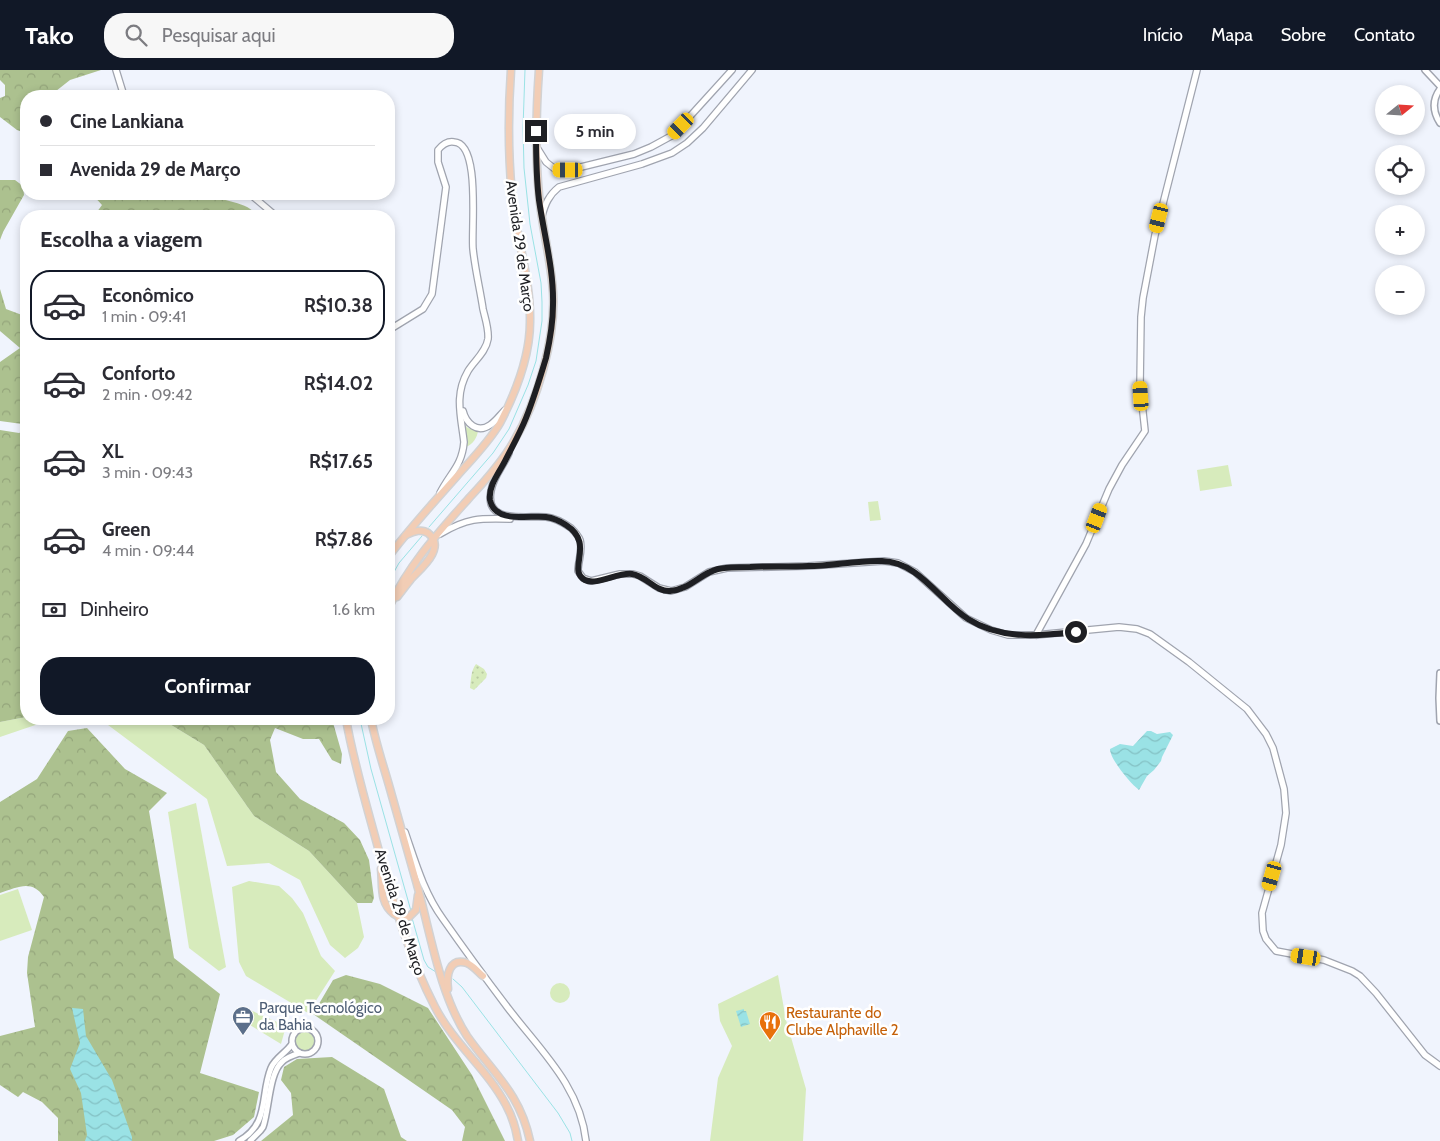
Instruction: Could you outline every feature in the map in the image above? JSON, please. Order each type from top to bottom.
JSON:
[{"type":"main road","points":[[116,70],[122,90]]},
{"type":"main road","name":"Avenida 29 de Março","points":[[395,548],[472,460],[492,434],[507,407],[524,363],[530,321],[529,299],[515,218],[511,180],[508,132],[511,70]]},
{"type":"main road","name":"Avenida 29 de Março","points":[[395,596],[409,570],[435,537],[496,468],[514,443],[526,418],[540,380],[548,347],[554,305],[537,181],[538,70]]},
{"type":"main road","points":[[536,146],[546,162],[556,170],[577,168],[651,148],[673,135],[732,70]]},
{"type":"main road","points":[[542,218],[548,200],[560,187],[642,164],[672,153],[703,128],[752,70]]},
{"type":"main road","points":[[1036,635],[1086,544],[1109,489],[1122,465],[1145,431],[1140,385],[1141,316],[1155,234],[1197,70]]},
{"type":"main road","points":[[395,326],[422,309],[432,294],[446,187],[438,162],[438,150],[445,144],[458,143],[465,148],[470,165],[473,195],[473,250],[488,340],[484,350],[473,363],[463,381],[459,398],[464,442],[463,453],[459,464],[437,498]]},
{"type":"main road","points":[[257,200],[269,210]]},
{"type":"main road","points":[[463,381],[463,408],[466,420],[475,428],[487,427],[496,421],[507,407]]},
{"type":"main road","points":[[514,443],[493,484],[490,501],[502,515],[552,518],[566,525],[577,535],[580,544],[578,571],[586,580],[591,581],[620,574],[633,574],[640,576],[659,588],[671,591],[685,587],[709,572],[727,568],[808,566],[884,561],[898,563],[915,572],[961,614],[977,624],[1008,635],[1061,634],[1108,627],[1124,627],[1145,631],[1189,662],[1249,711],[1266,734],[1273,748],[1284,789],[1286,813],[1281,845],[1262,913],[1263,931],[1266,939],[1276,951],[1324,960],[1360,976],[1376,992],[1426,1055],[1440,1066]]},
{"type":"main road","points":[[435,537],[459,523],[472,520],[537,517]]},
{"type":"main road","points":[[405,536],[412,532],[421,531],[435,537]]},
{"type":"main road","points":[[395,600],[429,561],[435,537]]},
{"type":"main road","name":"Avenida 29 de Março","points":[[347,725],[382,871],[384,900],[390,911],[400,917],[421,978],[436,1010],[452,1035],[498,1091],[512,1119],[518,1141]]},
{"type":"main road","name":"Avenida 29 de Março","points":[[372,725],[442,979],[451,1005],[460,1027],[511,1092],[520,1110],[530,1141]]},
{"type":"main road","points":[[392,795],[431,899],[442,918],[483,976],[570,1088],[584,1126],[586,1141]]},
{"type":"main road","points":[[400,917],[410,917],[414,913],[417,906],[418,888]]},
{"type":"main road","points":[[451,1005],[447,981],[449,970],[453,965],[461,962],[469,964],[483,976]]},
{"type":"street","points":[[1425,70],[1440,88],[1434,105],[1434,112],[1440,123]]},
{"type":"street","points":[[1440,673],[1440,721]]},
{"type":"street","points":[[239,1141],[251,1132],[261,1118],[272,1065],[292,1044],[293,1034],[299,1028],[310,1028],[316,1033],[318,1041],[315,1049],[309,1053],[300,1053],[286,1059],[278,1066],[263,1126],[250,1141]]},
{"type":"street","points":[[292,1044],[300,1053]]},
{"type":"green space","points":[[0,70],[101,70],[70,80],[57,90],[20,90],[20,131],[0,117],[0,98],[5,96],[5,85],[0,80]]},
{"type":"green space","points":[[0,180],[15,180],[20,184],[21,200],[0,240]]},
{"type":"green space","points":[[97,200],[224,200],[252,210],[98,210],[102,205]]},
{"type":"green space","points":[[0,289],[6,309],[20,314],[20,348],[0,331]]},
{"type":"green space","points":[[20,348],[20,424],[0,421],[0,362]]},
{"type":"green space","points":[[465,425],[478,431],[471,444],[466,447]]},
{"type":"green space","points":[[0,430],[20,433],[20,718],[0,722]]},
{"type":"green space","points":[[1228,465],[1232,486],[1200,491],[1197,470]]},
{"type":"green space","points":[[878,501],[881,520],[870,521],[868,502]]},
{"type":"green space","points":[[476,664],[484,669],[487,674],[486,678],[474,690],[470,688],[472,672]]},
{"type":"green space","points":[[20,718],[20,725],[35,725],[0,737],[0,722]]},
{"type":"green space","points":[[108,725],[171,725],[204,745],[254,816],[309,851],[357,903],[364,937],[358,948],[345,958],[330,945],[300,880],[269,863],[227,866],[207,799]]},
{"type":"green space","points":[[171,725],[334,725],[342,754],[341,764],[332,760],[319,739],[303,739],[275,728],[270,740],[276,772],[300,799],[344,823],[360,840],[369,860],[374,898],[372,903],[357,903],[309,851],[254,816],[204,745]]},
{"type":"green space","points":[[87,728],[125,769],[167,793],[149,811],[174,958],[220,994],[200,1073],[259,1092],[254,1117],[233,1135],[214,1141],[58,1141],[58,1118],[42,1102],[23,1092],[18,1097],[0,1085],[0,1036],[35,1027],[27,973],[28,957],[44,897],[39,891],[30,886],[19,887],[0,893],[0,802],[37,779],[68,731]]},
{"type":"green space","points":[[196,803],[226,967],[219,971],[189,948],[168,812]]},
{"type":"green space","points":[[249,881],[279,886],[292,898],[303,913],[321,956],[335,971],[308,1013],[246,976],[239,962],[232,887]]},
{"type":"green space","points":[[18,889],[32,930],[0,941],[0,895]]},
{"type":"green space","points":[[346,975],[380,984],[428,1008],[472,1075],[505,1141],[462,1141],[465,1127],[452,1110],[313,1014],[333,980]]},
{"type":"green space","points":[[778,975],[786,1020],[806,1089],[803,1141],[710,1141],[718,1078],[732,1046],[720,1021],[718,1004]]},
{"type":"green space","points":[[560,983],[567,986],[570,993],[567,1000],[560,1003],[553,1000],[550,993],[553,986]]},
{"type":"green space","points":[[248,1009],[286,1026],[281,1044],[250,1025]]},
{"type":"green space","points":[[305,1029],[313,1032],[316,1040],[313,1048],[305,1051],[297,1048],[294,1040],[297,1032]]},
{"type":"green space","points":[[332,1057],[384,1089],[401,1137],[407,1141],[261,1141],[293,1115],[291,1093],[281,1080],[284,1067],[297,1059]]},
{"type":"water","points":[[1147,731],[1157,734],[1170,732],[1173,735],[1161,761],[1147,776],[1139,790],[1117,765],[1110,749],[1120,744],[1133,746]]},
{"type":"water","points":[[72,1008],[83,1009],[86,1036],[112,1080],[132,1141],[85,1141],[87,1135],[81,1093],[70,1069],[80,1043]]},
{"type":"water","points":[[744,1009],[750,1024],[741,1027],[736,1011]]},
{"type":"waterway","points":[[429,527],[493,453],[509,429],[536,361],[542,321],[542,302],[541,283],[530,224],[524,168],[525,70]]},
{"type":"waterway","points":[[395,570],[422,536]]},
{"type":"waterway","points":[[361,725],[371,769],[411,911]]},
{"type":"waterway","points":[[412,918],[424,960],[428,967],[436,972]]},
{"type":"waterway","points":[[453,979],[462,987],[558,1113],[570,1133],[572,1141]]},
{"type":"place","name":"Parque Tecnológico da Bahia","points":[[243,1036]]},
{"type":"place","name":"Restaurante do Clube Alphaville 2","points":[[770,1041]]},
{"type":"route","points":[[536,131],[537,181],[554,305],[548,347],[540,380],[520,432],[491,488],[490,501],[499,513],[511,517],[552,518],[573,530],[580,539],[578,571],[586,580],[598,580],[620,574],[633,574],[640,576],[659,588],[671,591],[685,587],[717,569],[884,561],[898,563],[915,572],[966,618],[991,630],[1008,635],[1028,636],[1076,632]]}]
